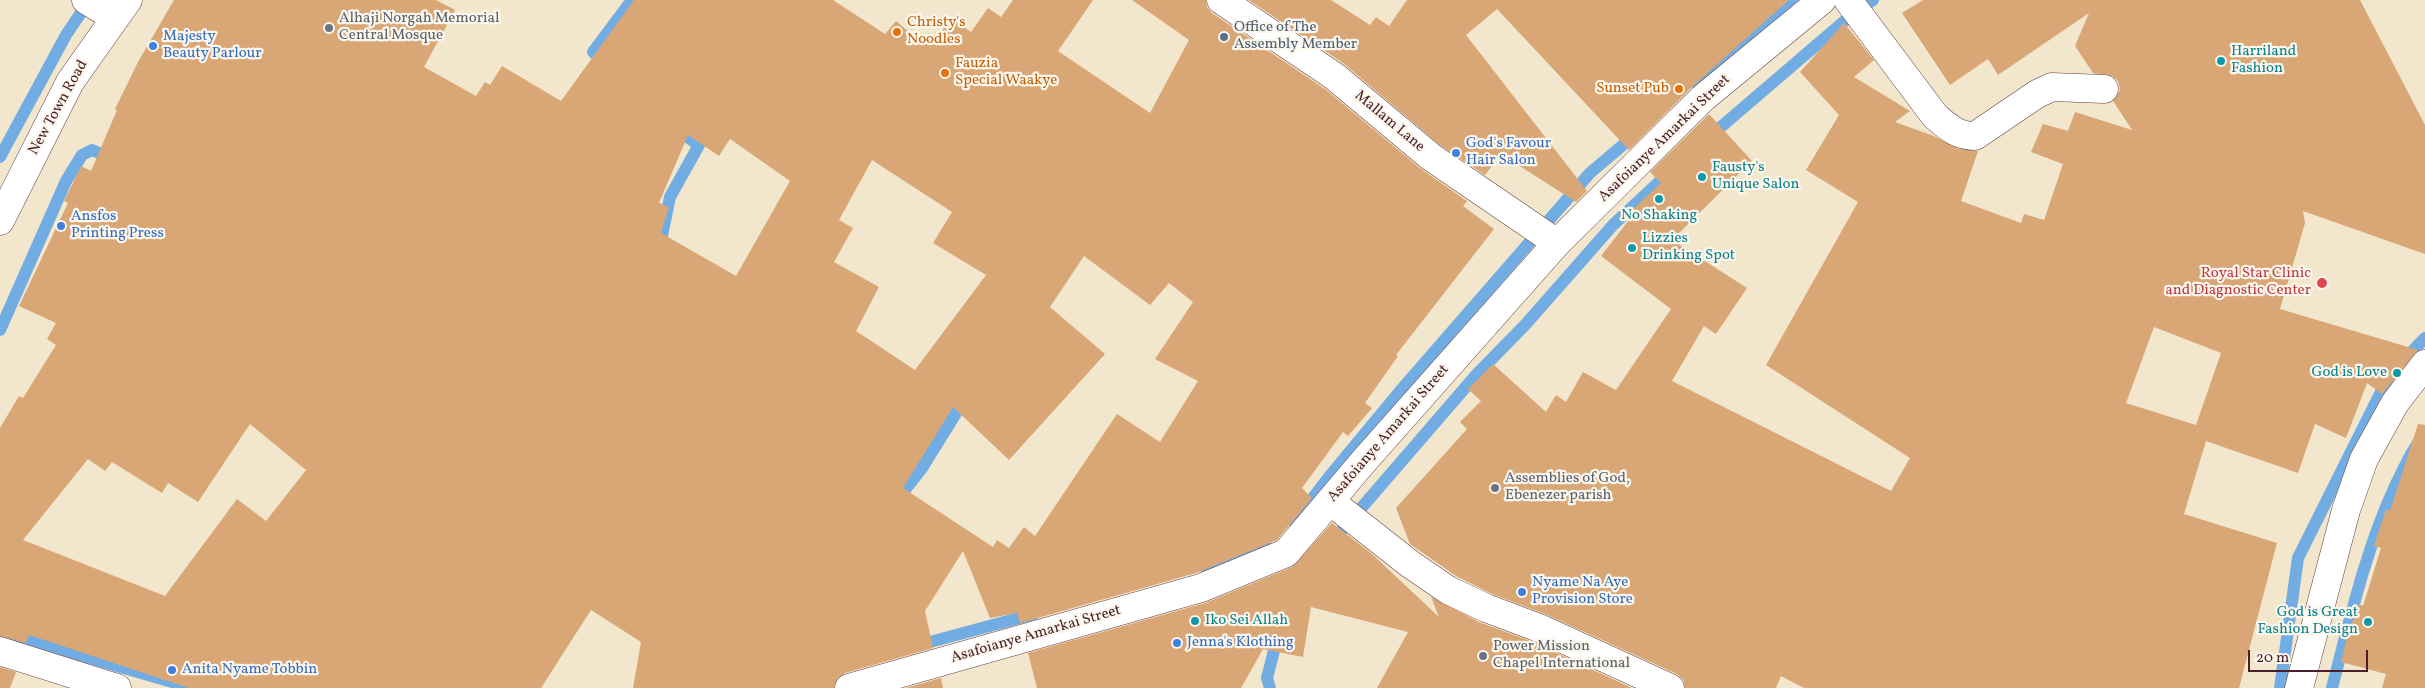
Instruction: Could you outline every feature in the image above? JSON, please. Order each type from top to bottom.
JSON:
[{"type":"street","points":[[86,0],[121,9]]},
{"type":"street","name":"Mallam Lane","points":[[1220,0],[1334,76],[1431,157],[1557,243]]},
{"type":"street","name":"Asafoianye Amarkai Street","points":[[849,688],[1201,588],[1286,553],[1557,243],[1703,98],[1822,0]]},
{"type":"street","points":[[1848,0],[1935,116],[1952,130],[1964,136],[1975,136],[2052,86],[2104,89]]},
{"type":"street","name":"New Town Road","points":[[0,222],[70,82],[121,9]]},
{"type":"street","points":[[2299,688],[2346,510],[2364,458],[2379,428],[2395,403],[2425,364]]},
{"type":"street","points":[[1330,502],[1410,564],[1448,590],[1486,608],[1539,628],[1670,688]]},
{"type":"street","points":[[0,651],[117,688]]},
{"type":"building","points":[[174,0],[436,0],[455,10],[424,67],[476,96],[485,82],[490,85],[502,66],[561,101],[634,0],[833,0],[885,34],[896,21],[922,43],[929,33],[937,38],[951,18],[971,32],[988,8],[1001,17],[1013,0],[1093,0],[1058,51],[1150,113],[1189,40],[1132,0],[1206,0],[1207,7],[1212,13],[1325,89],[1421,169],[1467,201],[1463,206],[1494,229],[1396,355],[1398,356],[1365,403],[1372,408],[1348,436],[1343,432],[1302,488],[1312,498],[1277,540],[1196,573],[1020,623],[1017,613],[990,618],[963,551],[925,611],[933,648],[845,673],[838,678],[834,688],[633,688],[641,642],[591,610],[541,688],[189,688],[29,635],[26,643],[0,636],[0,428],[19,396],[23,398],[56,345],[47,339],[56,323],[19,306],[68,203],[64,201],[81,166],[91,171],[117,110],[115,109],[138,62]],"holes":[[[688,135],[719,156],[730,139],[790,181],[736,276],[661,233],[669,207],[659,203]],[[872,160],[952,212],[933,243],[986,275],[915,370],[856,331],[879,287],[834,262],[853,228],[839,220]],[[1084,256],[1150,305],[1169,283],[1193,302],[1155,359],[1198,381],[1160,442],[1117,414],[1035,536],[1024,527],[1009,548],[997,540],[993,547],[903,488],[953,407],[1009,460],[1105,354],[1050,307]],[[250,424],[306,470],[266,521],[237,499],[165,596],[23,540],[88,459],[105,471],[112,462],[162,493],[168,483],[198,502]]]},
{"type":"building","points":[[1249,0],[1331,0],[1370,25],[1376,17],[1389,26],[1407,0],[1789,0],[1692,87],[1629,150],[1497,9],[1466,35],[1587,191],[1576,202],[1501,154],[1485,175],[1440,145],[1343,63]]},
{"type":"building","points":[[1923,0],[2360,0],[2425,125],[2425,254],[2303,211],[2305,223],[2280,309],[2418,350],[2382,394],[2367,383],[2346,438],[2315,424],[2298,473],[2206,441],[2184,514],[2277,543],[2239,688],[1804,688],[1781,676],[1776,688],[1685,688],[1683,679],[1677,674],[1545,614],[1492,594],[1456,576],[1410,544],[1396,508],[1467,429],[1460,422],[1481,401],[1468,389],[1493,364],[1546,412],[1556,395],[1566,402],[1583,372],[1616,390],[1671,309],[1601,256],[1632,216],[1629,213],[1661,183],[1650,172],[1709,114],[1752,161],[1672,240],[1747,288],[1716,334],[1704,326],[1672,381],[1891,491],[1910,458],[1766,365],[1858,202],[1806,170],[1839,115],[1800,72],[1844,23],[1874,60],[1854,77],[1910,111],[1895,122],[1934,136],[1958,149],[1978,151],[1961,201],[2021,223],[2024,214],[2044,220],[2063,164],[2031,152],[2043,124],[2068,131],[2075,112],[2132,130],[2113,101],[2120,90],[2118,81],[2112,76],[2093,73],[2075,46],[2089,13],[1998,75],[1988,59],[1950,85],[1902,13]],"holes":[[[2154,327],[2221,353],[2196,425],[2126,403]]]},
{"type":"building","points":[[2418,424],[2425,425],[2425,688],[2382,688],[2386,674],[2341,662],[2347,636],[2359,604],[2363,606],[2381,548],[2374,546],[2386,509],[2390,511]]},
{"type":"building","points":[[1332,523],[1372,554],[1439,617],[1431,597],[1479,622],[1533,642],[1632,688],[1377,688],[1408,632],[1311,607],[1303,657],[1263,649],[1241,688],[1037,688],[1028,653],[1205,603],[1292,567]]},
{"type":"building","points":[[0,667],[16,672],[10,688],[0,688]]},
{"type":"building","points":[[941,678],[943,688],[906,688]]},
{"type":"waterway","points":[[607,64],[593,52],[632,0]]},
{"type":"waterway","points":[[1696,83],[1797,0]]},
{"type":"waterway","points":[[1708,138],[1848,18],[1873,0]]},
{"type":"waterway","points":[[0,157],[66,35],[89,1]]},
{"type":"waterway","points":[[659,250],[670,197],[699,145],[673,127]]},
{"type":"waterway","points":[[1294,523],[1328,478],[1401,390],[1590,173],[1637,133]]},
{"type":"waterway","points":[[0,330],[66,181],[82,155],[92,150],[114,159]]},
{"type":"waterway","points":[[1331,543],[1477,374],[1525,325],[1613,225],[1671,171]]},
{"type":"waterway","points":[[2403,361],[2425,338]]},
{"type":"waterway","points":[[2280,688],[2298,558],[2388,378]]},
{"type":"waterway","points":[[904,491],[922,468],[966,397]]},
{"type":"waterway","points":[[2332,688],[2367,558],[2385,508],[2406,464],[2425,434]]},
{"type":"waterway","points":[[1205,567],[1267,547]]},
{"type":"waterway","points":[[915,646],[1034,614]]},
{"type":"waterway","points":[[0,632],[193,688]]},
{"type":"waterway","points":[[1270,688],[1267,678],[1278,635]]},
{"type":"place","name":"Alhaji Norgah Memorial Central Mosque","points":[[329,28]]},
{"type":"place","name":"Christy's Noodles","points":[[897,32]]},
{"type":"place","name":"Office of The Assembly Member","points":[[1224,37]]},
{"type":"place","name":"Majesty Beauty Parlour","points":[[153,46]]},
{"type":"place","name":"Harriland Fashion","points":[[2221,61]]},
{"type":"place","name":"Fauzia Special Waakye","points":[[945,73]]},
{"type":"place","name":"Sunset Pub","points":[[1679,89]]},
{"type":"place","name":"God's Favour Hair Salon","points":[[1456,153]]},
{"type":"place","name":"Fausty's Unique Salon","points":[[1702,177]]},
{"type":"place","name":"No Shaking","points":[[1659,199]]},
{"type":"place","name":"Ansfos Printing Press","points":[[61,226]]},
{"type":"place","name":"Lizzies Drinking Spot","points":[[1632,248]]},
{"type":"place","name":"Royal Star Clinic and Diagnostic Center","points":[[2322,283]]},
{"type":"place","name":"God is Love","points":[[2397,373]]},
{"type":"place","name":"Assemblies of God, Ebenezer parish","points":[[1495,488]]},
{"type":"place","name":"Nyame Na Aye Provision Store","points":[[1522,592]]},
{"type":"place","name":"Iko Sei Allah","points":[[1195,621]]},
{"type":"place","name":"God is Great Fashion Design","points":[[2368,622]]},
{"type":"place","name":"Jenna's Klothing","points":[[1177,643]]},
{"type":"place","name":"Power Mission Chapel International","points":[[1483,656]]},
{"type":"place","name":"Anita Nyame Tobbin","points":[[172,670]]}]
